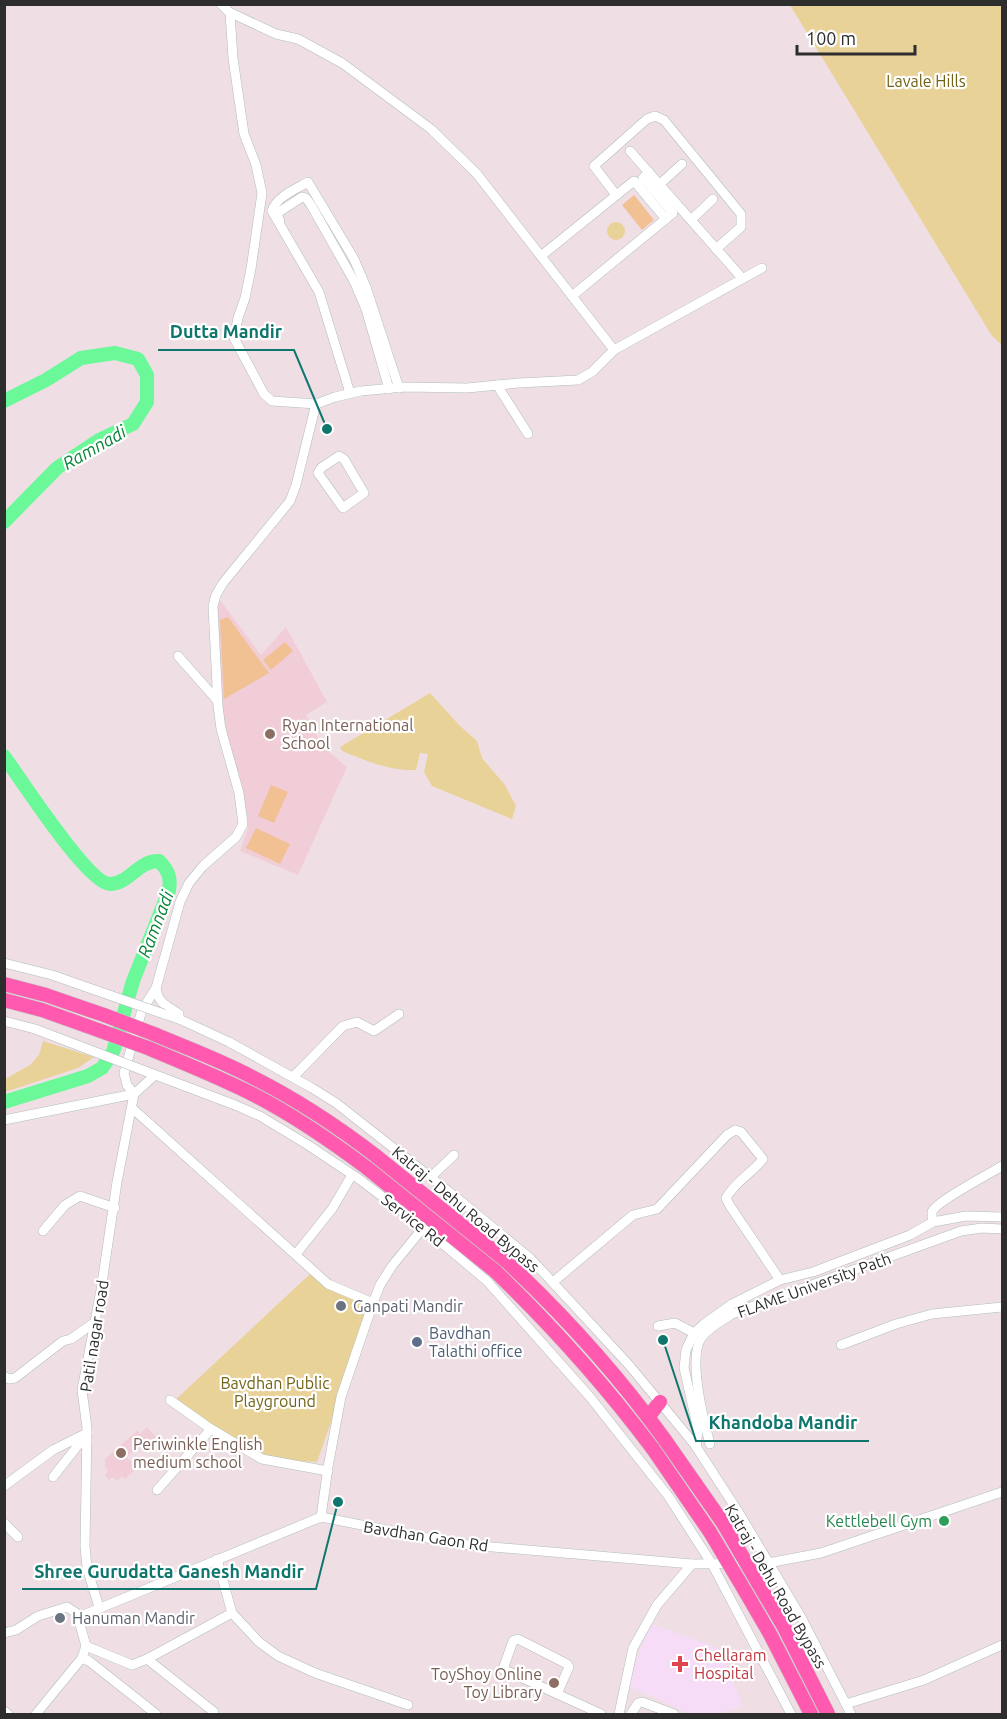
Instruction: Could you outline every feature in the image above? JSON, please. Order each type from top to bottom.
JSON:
[{"type":"highway","name":"Katraj - Dehu Road Bypass","points":[[4,984],[46,995],[154,1034],[230,1066],[275,1089],[325,1119],[376,1156],[505,1260],[616,1376],[665,1440],[723,1523],[784,1627],[828,1714]]},
{"type":"highway","name":"Katraj - Dehu Road Bypass","points":[[4,1000],[42,1010],[148,1048],[267,1102],[316,1132],[367,1168],[495,1271],[597,1378],[653,1449],[710,1532],[776,1644],[811,1714]]},
{"type":"highway","points":[[648,1417],[660,1402]]},
{"type":"street","points":[[224,7],[276,34],[298,39],[342,63],[430,129],[477,174],[615,350]]},
{"type":"street","points":[[224,7],[244,134],[256,165],[262,193],[251,269],[234,338],[264,394],[272,401],[316,404],[353,392],[394,388],[466,388],[578,380],[598,367],[615,350],[762,268]]},
{"type":"street","points":[[616,195],[594,166],[647,118],[655,116],[664,120],[741,214],[741,227],[716,249]]},
{"type":"street","points":[[630,151],[742,278]]},
{"type":"street","points":[[660,184],[682,164]]},
{"type":"street","points":[[572,296],[673,213],[643,178],[649,172]]},
{"type":"street","points":[[541,256],[634,180],[666,219]]},
{"type":"street","points":[[353,392],[319,292],[272,211],[274,204],[308,182],[354,259],[366,287],[394,388]]},
{"type":"street","points":[[353,392],[324,295],[277,214],[302,197],[306,198],[311,205],[354,281],[394,388]]},
{"type":"street","points":[[691,220],[713,199]]},
{"type":"street","points":[[497,385],[528,434]]},
{"type":"street","points":[[134,1094],[124,1080],[124,1073],[142,1010],[156,988],[180,902],[189,883],[203,866],[239,833],[243,824],[239,793],[220,729],[213,606],[216,595],[233,570],[276,521],[290,501],[316,404]]},
{"type":"street","points":[[299,473],[323,481],[343,508],[364,493],[342,457],[318,471],[323,481]]},
{"type":"street","points":[[178,656],[217,700]]},
{"type":"street","points":[[4,963],[52,975],[179,1019],[229,1042],[293,1077],[361,1121],[519,1247],[629,1365],[704,1458],[801,1617],[851,1714]]},
{"type":"street","points":[[156,988],[157,997],[180,1014],[179,1019]]},
{"type":"street","points":[[293,1077],[347,1023],[357,1022],[374,1031],[399,1014]]},
{"type":"street","name":"Service Rd","points":[[4,1021],[35,1029],[260,1116],[352,1175],[424,1228],[487,1281],[590,1397],[669,1497],[712,1563],[790,1714]]},
{"type":"street","points":[[4,1120],[134,1094],[155,1075]]},
{"type":"street","name":"Patil nagar road","points":[[99,1607],[87,1568],[85,1546],[87,1436],[82,1390],[134,1094]]},
{"type":"street","points":[[132,1108],[328,1284],[373,1303]]},
{"type":"street","points":[[553,1282],[633,1215],[657,1209],[735,1130],[741,1132],[763,1159],[731,1190],[726,1198],[780,1280]]},
{"type":"street","points":[[431,1177],[454,1155]]},
{"type":"street","points":[[933,1222],[932,1212],[947,1198],[1002,1166]]},
{"type":"street","points":[[296,1254],[332,1209],[352,1175]]},
{"type":"street","points":[[36,1714],[81,1658],[86,1646],[79,1621],[81,1616],[321,1517],[341,1396],[380,1285],[392,1266],[451,1193]]},
{"type":"street","points":[[43,1231],[65,1204],[80,1196],[115,1208]]},
{"type":"street","points":[[960,1217],[962,1231]]},
{"type":"street","points":[[696,1447],[699,1436],[684,1368],[686,1350],[694,1333],[732,1304],[780,1280],[813,1272],[910,1234],[933,1222],[960,1217],[1002,1217]]},
{"type":"street","name":"FLAME University Path","points":[[711,1444],[695,1365],[697,1347],[701,1338],[710,1329],[732,1314],[962,1231],[982,1228],[1002,1229]]},
{"type":"street","points":[[841,1345],[896,1324],[932,1314],[1002,1307]]},
{"type":"street","points":[[8,1381],[67,1344],[95,1323]]},
{"type":"street","points":[[658,1326],[675,1323],[694,1333]]},
{"type":"street","points":[[170,1400],[262,1459],[328,1470]]},
{"type":"street","points":[[158,1490],[212,1429]]},
{"type":"street","points":[[53,1477],[87,1436]]},
{"type":"street","points":[[4,1486],[53,1450],[87,1436]]},
{"type":"street","points":[[699,1436],[711,1444],[704,1458]]},
{"type":"street","name":"Bavdhan Gaon Rd","points":[[321,1517],[458,1544],[692,1564],[768,1563],[821,1553],[1002,1492]]},
{"type":"street","points":[[4,1523],[18,1537]]},
{"type":"street","points":[[218,1559],[232,1613],[260,1642],[278,1656],[315,1673],[408,1705]]},
{"type":"street","points":[[619,1714],[633,1648],[657,1605],[692,1564]]},
{"type":"street","points":[[4,1633],[16,1630],[38,1616],[67,1607],[81,1616]]},
{"type":"street","points":[[86,1646],[132,1665],[232,1613]]},
{"type":"street","points":[[556,1694],[569,1667],[567,1664],[518,1639],[513,1641],[503,1669],[556,1694],[601,1714]]},
{"type":"street","points":[[846,1704],[924,1680],[1001,1649]]},
{"type":"street","points":[[81,1658],[89,1661],[156,1714]]},
{"type":"street","points":[[147,1659],[214,1712]]},
{"type":"street","points":[[631,1714],[638,1703],[642,1702],[674,1714]]},
{"type":"street","points":[[4,1711],[8,1714]]},
{"type":"shaded area","points":[[634,195],[654,220],[642,230],[622,205]]},
{"type":"shaded area","name":"Ryan International School","points":[[219,599],[261,655],[286,627],[327,702],[306,715],[322,746],[347,767],[298,875],[240,851],[248,828],[248,818],[222,725],[214,606]]},
{"type":"shaded area","points":[[228,617],[269,673],[224,699],[220,620]]},
{"type":"shaded area","points":[[285,642],[293,651],[271,670],[263,660]]},
{"type":"shaded area","points":[[271,785],[288,792],[274,823],[258,816]]},
{"type":"shaded area","points":[[256,828],[290,844],[280,864],[246,848]]},
{"type":"shaded area","name":"Periwinkle English medium school","points":[[147,1427],[156,1437],[143,1449],[139,1445],[127,1457],[137,1468],[125,1479],[122,1476],[117,1481],[113,1477],[109,1480],[105,1475],[108,1471],[105,1467],[105,1459],[137,1431],[140,1434]]},
{"type":"shaded area","name":"Chellaram Hospital","points":[[651,1624],[718,1648],[743,1705],[721,1714],[689,1714],[629,1686]]},
{"type":"green space","name":"Lavale Hills","points":[[790,5],[1002,5],[1002,345],[992,336]]},
{"type":"green space","points":[[612,222],[620,222],[625,227],[623,238],[612,240],[607,235],[607,227]]},
{"type":"green space","points":[[430,693],[477,741],[482,758],[505,785],[516,806],[512,819],[432,786],[424,772],[428,754],[420,753],[416,770],[406,770],[378,765],[342,751],[340,747]]},
{"type":"green space","points":[[43,1041],[94,1057],[78,1068],[5,1092],[5,1079],[30,1065],[39,1055]]},
{"type":"green space","name":"Bavdhan Public Playground","points":[[310,1274],[373,1303],[317,1462],[281,1460],[246,1448],[172,1403]]},
{"type":"waterway","name":"Ramnadi","points":[[4,401],[46,380],[81,358],[115,353],[138,359],[147,375],[147,402],[133,424],[99,440],[57,468],[4,522]]},
{"type":"waterway","name":"Ramnadi","points":[[4,756],[71,849],[100,879],[110,884],[117,883],[146,864],[159,861],[167,871],[170,882],[169,891],[133,981],[113,1052],[102,1068],[88,1076],[4,1102]]},
{"type":"place","name":"Dutta Mandir","points":[[327,429]]},
{"type":"place","name":"Ryan International School","points":[[270,734]]},
{"type":"place","name":"Ganpati Mandir","points":[[341,1306]]},
{"type":"place","name":"Khandoba Mandir","points":[[663,1340]]},
{"type":"place","name":"Bavdhan Talathi office","points":[[417,1342]]},
{"type":"place","name":"Periwinkle English medium school","points":[[121,1453]]},
{"type":"place","name":"Shree Gurudatta Ganesh Mandir","points":[[338,1502]]},
{"type":"place","name":"Kettlebell Gym","points":[[944,1521]]},
{"type":"place","name":"Hanuman Mandir","points":[[60,1618]]},
{"type":"place","name":"Chellaram Hospital","points":[[680,1664]]},
{"type":"place","name":"ToyShoy Online Toy Library","points":[[554,1683]]}]
